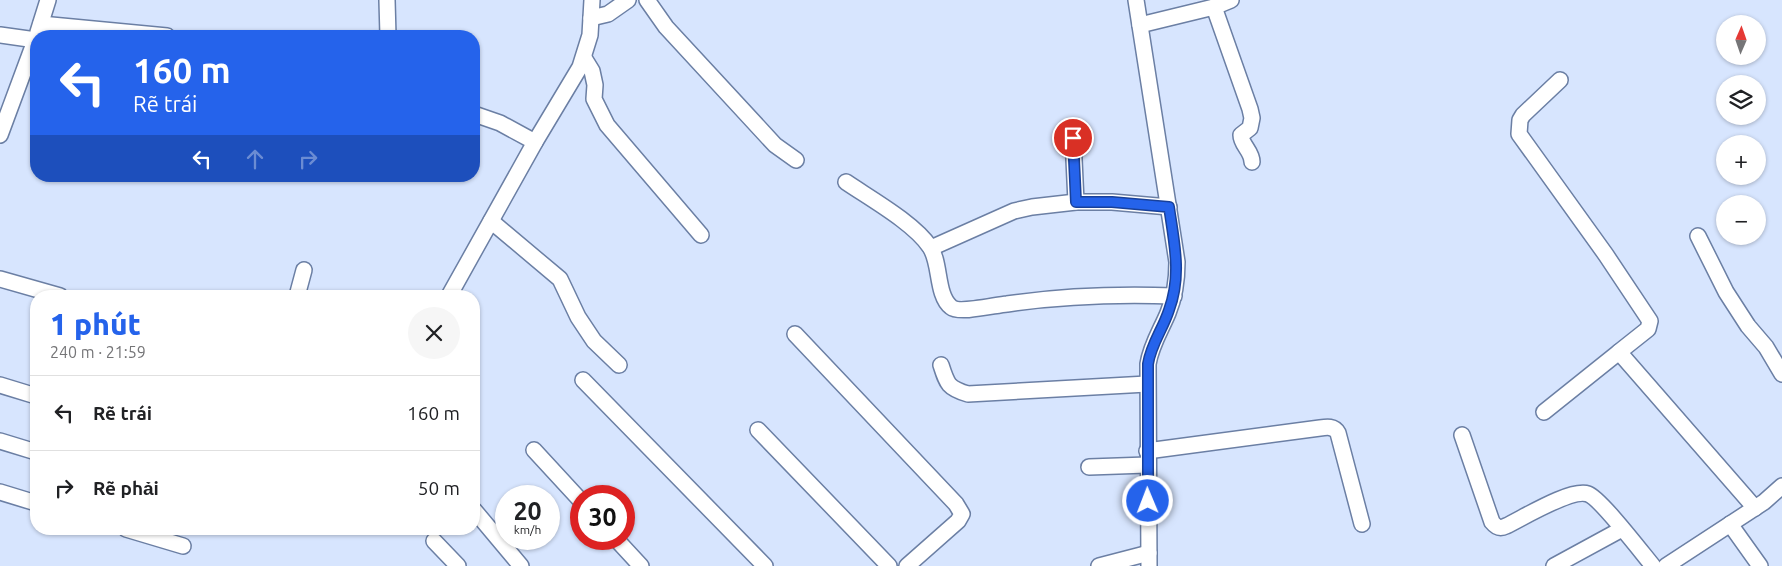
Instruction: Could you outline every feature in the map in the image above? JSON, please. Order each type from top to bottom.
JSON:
[{"type":"street","points":[[39,30],[48,0]]},
{"type":"street","points":[[387,0],[388,30]]},
{"type":"street","points":[[451,290],[580,67],[590,35],[592,0]]},
{"type":"street","points":[[591,18],[608,14],[628,0]]},
{"type":"street","points":[[647,0],[666,26],[775,145],[796,160]]},
{"type":"street","points":[[1098,566],[1149,560],[1147,384],[1150,350],[1169,312],[1177,278],[1177,262],[1169,207],[1136,0]]},
{"type":"street","points":[[1140,25],[1214,7],[1231,0]]},
{"type":"street","points":[[1214,7],[1250,109],[1252,118],[1250,128],[1241,135],[1241,140],[1252,156],[1252,162]]},
{"type":"street","points":[[0,35],[30,35]]},
{"type":"street","points":[[1,129],[30,55]]},
{"type":"street","points":[[584,58],[592,71],[595,85],[594,98],[607,125],[701,235]]},
{"type":"street","points":[[1544,412],[1648,329],[1650,321],[1606,255],[1519,134],[1520,120],[1523,115],[1560,80]]},
{"type":"street","points":[[480,116],[500,123],[536,142]]},
{"type":"street","points":[[1073,138],[1076,202]]},
{"type":"street","points":[[846,182],[921,236],[931,248],[946,302],[954,309],[962,310],[1010,303],[1095,297],[1174,296]]},
{"type":"street","points":[[931,248],[1014,211],[1032,207],[1076,202],[1112,202],[1169,207]]},
{"type":"street","points":[[491,221],[560,279],[578,317],[594,341],[619,365]]},
{"type":"street","points":[[1698,236],[1726,292],[1748,326],[1766,347],[1782,374]]},
{"type":"street","points":[[299,290],[304,270]]},
{"type":"street","points":[[0,279],[39,290]]},
{"type":"street","points":[[795,334],[956,504],[962,514],[958,520],[907,566]]},
{"type":"street","points":[[1619,352],[1755,508]]},
{"type":"street","points":[[941,365],[947,384],[954,390],[968,394],[1147,384]]},
{"type":"street","points":[[583,380],[765,566]]},
{"type":"street","points":[[0,385],[30,394]]},
{"type":"street","points":[[1089,467],[1320,428],[1332,428],[1336,429],[1338,433],[1362,524]]},
{"type":"street","points":[[758,430],[889,566]]},
{"type":"street","points":[[1462,435],[1495,526],[1501,528],[1506,526],[1547,504],[1568,496],[1582,493],[1590,494],[1654,566]]},
{"type":"street","points":[[0,441],[30,450]]},
{"type":"street","points":[[534,450],[570,489]]},
{"type":"street","points":[[1666,566],[1755,508],[1782,486]]},
{"type":"street","points":[[0,492],[30,501]]},
{"type":"street","points":[[480,517],[520,566]]},
{"type":"street","points":[[1730,524],[1760,566]]},
{"type":"street","points":[[1554,566],[1622,529]]},
{"type":"street","points":[[146,535],[183,546]]},
{"type":"street","points":[[434,541],[458,566]]},
{"type":"street","points":[[626,550],[641,566]]},
{"type":"route","points":[[1073,138],[1076,202],[1112,202],[1169,207],[1177,262],[1177,278],[1169,312],[1150,350],[1148,364],[1148,501]]}]
